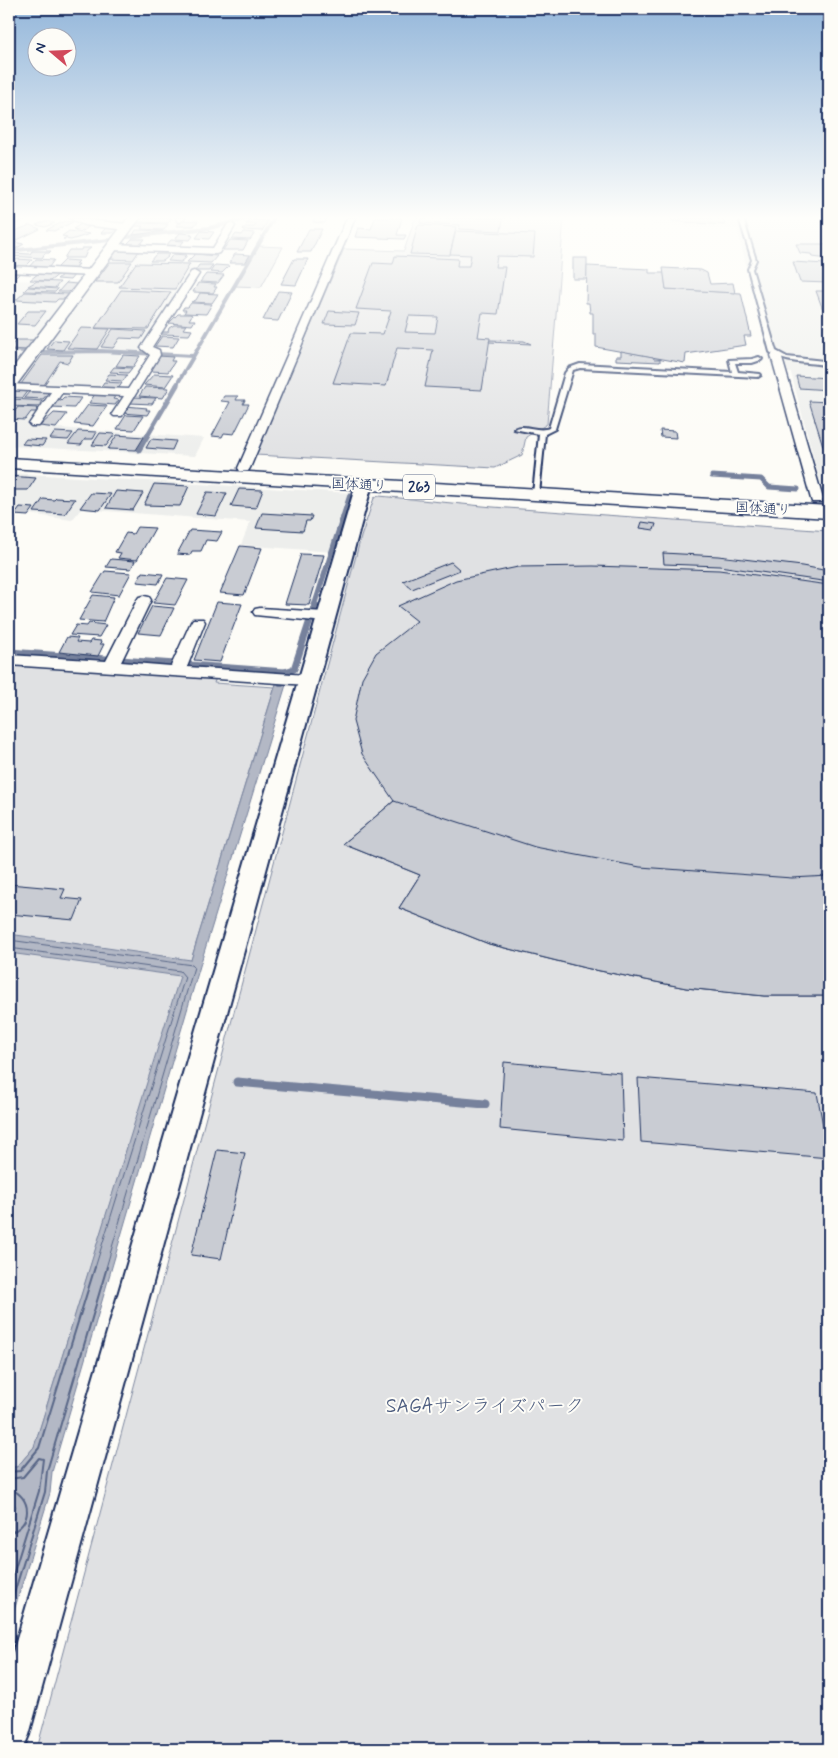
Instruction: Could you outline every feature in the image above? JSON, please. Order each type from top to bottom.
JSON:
[{"type":"main road","points":[[9,386],[73,300]]},
{"type":"main road","name":"国体通り","points":[[9,454],[537,488],[825,504]]},
{"type":"main road","name":"国体通り","points":[[9,463],[364,484],[537,488]]},
{"type":"street","points":[[118,414],[155,354],[146,348],[177,300]]},
{"type":"street","points":[[244,468],[316,300]]},
{"type":"street","points":[[776,355],[825,504]]},
{"type":"street","points":[[9,386],[130,393]]},
{"type":"street","points":[[35,424],[58,390]]},
{"type":"street","points":[[9,1735],[300,679],[325,617],[364,484]]},
{"type":"street","points":[[114,662],[144,600]]},
{"type":"street","points":[[260,612],[325,617]]},
{"type":"street","points":[[180,666],[198,622]]},
{"type":"street","points":[[9,660],[114,662],[180,666],[274,678],[300,679]]},
{"type":"lane","points":[[759,300],[773,352],[776,355],[788,360],[829,364]]},
{"type":"lane","points":[[736,374],[731,361],[759,359]]},
{"type":"lane","points":[[518,429],[530,429],[542,434],[552,429],[568,373],[572,368],[580,366],[758,375]]},
{"type":"lane","points":[[537,488],[542,434]]},
{"type":"shaded area","points":[[9,300],[66,300],[9,376]]},
{"type":"shaded area","points":[[79,300],[174,300],[141,351],[124,351],[97,389],[56,387],[30,426],[204,438],[195,456],[9,446],[9,395]]},
{"type":"shaded area","points":[[755,300],[829,300],[829,489],[822,489],[791,373],[773,372]]},
{"type":"shaded area","points":[[9,473],[351,493],[334,552],[241,545],[250,522],[81,509],[72,520],[9,511]]},
{"type":"green space","points":[[322,300],[557,300],[547,424],[526,437],[522,455],[495,468],[255,455]]},
{"type":"green space","name":"SAGAサンライズパーク","points":[[379,496],[493,507],[829,531],[829,1749],[37,1749],[361,537],[374,498]]},
{"type":"green space","points":[[9,664],[216,678],[214,683],[275,687],[191,960],[181,976],[34,1447],[17,1467],[9,1467]]},
{"type":"water","points":[[279,674],[289,675],[202,959],[52,1472],[50,1493],[9,1627],[9,1529],[16,1506],[9,1499],[9,1467],[17,1467],[34,1447],[180,976],[9,953],[9,934],[191,960]]},
{"type":"building","points":[[17,300],[57,300],[55,302]]},
{"type":"building","points":[[114,300],[166,300],[148,329],[95,328]]},
{"type":"building","points":[[196,300],[214,300],[212,303],[191,302]]},
{"type":"building","points":[[273,300],[288,300],[278,321],[263,320]]},
{"type":"building","points":[[359,300],[500,300],[498,314],[482,313],[478,337],[490,338],[482,390],[425,387],[433,350],[397,348],[386,386],[333,383],[351,333],[383,334],[391,311],[356,309]],"holes":[[[409,316],[438,317],[435,333],[405,332]]]},
{"type":"building","points":[[586,300],[743,300],[751,336],[744,336],[746,345],[686,354],[685,363],[596,347],[596,334],[593,334],[593,313],[590,313],[589,303],[586,303]]},
{"type":"building","points":[[819,300],[829,300],[829,326]]},
{"type":"building","points":[[191,303],[212,304],[206,314],[184,313],[186,310],[182,310],[184,307],[188,307]]},
{"type":"building","points":[[28,311],[46,311],[35,325],[17,324]]},
{"type":"building","points":[[329,311],[359,313],[355,325],[324,324]]},
{"type":"building","points":[[178,314],[190,314],[192,315],[189,320],[195,320],[192,325],[169,323]]},
{"type":"building","points":[[174,325],[186,325],[183,329],[192,330],[189,335],[160,334],[168,332],[169,328]]},
{"type":"building","points":[[81,328],[110,329],[97,349],[67,348]]},
{"type":"building","points":[[113,329],[146,331],[141,339],[120,338],[113,348],[101,347]]},
{"type":"building","points":[[162,336],[179,337],[173,347],[155,346]]},
{"type":"building","points":[[16,340],[34,340],[27,350],[9,349]]},
{"type":"building","points":[[54,340],[69,341],[63,350],[47,349]]},
{"type":"building","points":[[490,340],[524,341],[531,344],[489,342]]},
{"type":"building","points":[[621,351],[653,357],[654,359],[660,359],[660,362],[616,360],[616,356],[621,356]]},
{"type":"building","points":[[42,355],[73,355],[68,363],[60,361],[44,385],[21,384]]},
{"type":"building","points":[[123,355],[140,356],[133,367],[116,366]]},
{"type":"building","points":[[158,356],[173,357],[171,361],[175,361],[168,372],[151,371]]},
{"type":"building","points":[[114,367],[132,368],[128,373],[110,372]]},
{"type":"building","points":[[109,374],[127,375],[123,381],[105,380]]},
{"type":"building","points":[[154,374],[173,375],[165,387],[144,385]]},
{"type":"building","points":[[796,376],[829,378],[829,390],[799,388]]},
{"type":"building","points":[[104,382],[122,383],[118,389],[100,388]]},
{"type":"building","points":[[145,387],[169,388],[163,398],[139,396]]},
{"type":"building","points":[[16,390],[28,390],[22,398],[10,397]]},
{"type":"building","points":[[30,391],[49,392],[43,399],[24,398]]},
{"type":"building","points":[[95,394],[116,395],[113,399],[119,400],[115,405],[89,403]]},
{"type":"building","points":[[224,396],[238,396],[236,400],[245,400],[243,404],[249,404],[234,434],[224,433],[222,437],[212,436],[230,402],[221,401]]},
{"type":"building","points":[[64,397],[81,398],[74,408],[51,407],[57,399],[61,400]]},
{"type":"building","points":[[134,397],[156,398],[152,404],[130,403]]},
{"type":"building","points":[[9,399],[42,401],[38,407],[9,406]]},
{"type":"building","points":[[809,401],[829,402],[829,465]]},
{"type":"building","points":[[88,405],[107,406],[93,426],[74,424]]},
{"type":"building","points":[[126,406],[150,410],[147,415],[122,413]]},
{"type":"building","points":[[18,407],[38,408],[36,412],[31,412],[25,420],[9,419]]},
{"type":"building","points":[[54,413],[67,414],[56,428],[40,426]]},
{"type":"building","points":[[126,415],[143,416],[134,430],[117,429]]},
{"type":"building","points":[[660,430],[675,431],[676,438],[661,437]]},
{"type":"building","points":[[78,431],[97,432],[93,439],[85,439],[81,445],[68,444]]},
{"type":"building","points":[[55,432],[73,433],[68,440],[50,439]]},
{"type":"building","points":[[100,433],[115,434],[106,446],[92,445]]},
{"type":"building","points":[[117,435],[144,437],[136,450],[108,449]]},
{"type":"building","points":[[26,439],[46,440],[42,446],[22,444]]},
{"type":"building","points":[[151,439],[176,441],[172,450],[146,448]]},
{"type":"building","points":[[9,476],[36,478],[28,490],[9,490]]},
{"type":"building","points":[[154,484],[189,486],[180,506],[144,505]]},
{"type":"building","points":[[239,489],[263,490],[256,508],[231,506]]},
{"type":"building","points":[[116,491],[143,493],[133,510],[106,508]]},
{"type":"building","points":[[207,492],[227,493],[216,516],[196,514]]},
{"type":"building","points":[[91,493],[111,494],[100,510],[80,508]]},
{"type":"building","points":[[56,498],[75,499],[65,514],[34,512],[43,499],[54,500]]},
{"type":"building","points":[[20,507],[34,508],[28,516],[14,515]]},
{"type":"building","points":[[262,513],[312,516],[310,521],[306,521],[303,531],[256,528]]},
{"type":"building","points":[[642,522],[656,524],[654,530],[640,528]]},
{"type":"building","points":[[137,527],[155,528],[137,560],[118,558],[121,553],[115,552],[126,533],[133,534]]},
{"type":"building","points":[[190,530],[222,532],[217,541],[206,540],[201,551],[192,551],[190,555],[177,554]]},
{"type":"building","points":[[240,546],[262,548],[244,595],[220,593]]},
{"type":"building","points":[[663,553],[718,556],[802,566],[829,571],[829,582],[719,566],[664,564]]},
{"type":"building","points":[[301,554],[324,555],[309,605],[285,604]]},
{"type":"building","points":[[111,559],[135,561],[131,569],[106,567]]},
{"type":"building","points":[[451,562],[460,570],[412,589],[403,581]]},
{"type":"building","points":[[593,566],[719,570],[829,585],[829,996],[764,996],[686,988],[585,968],[489,944],[399,908],[420,875],[343,844],[394,801],[362,754],[353,721],[362,678],[376,653],[417,621],[398,606],[456,580],[518,567]]},
{"type":"building","points":[[105,571],[131,573],[119,595],[92,592]]},
{"type":"building","points":[[142,572],[163,574],[158,584],[137,582]]},
{"type":"building","points":[[167,578],[188,580],[175,605],[153,603]]},
{"type":"building","points":[[93,595],[114,597],[103,622],[79,620]]},
{"type":"building","points":[[217,602],[242,604],[220,662],[194,660]]},
{"type":"building","points":[[152,606],[174,608],[161,635],[138,633]]},
{"type":"building","points":[[89,623],[106,625],[99,637],[70,635],[76,625],[87,626]]},
{"type":"building","points":[[67,637],[78,638],[76,642],[89,643],[91,640],[101,641],[100,644],[104,644],[98,656],[59,652]]},
{"type":"building","points":[[394,801],[535,847],[640,867],[792,878],[829,876],[829,996],[764,996],[686,988],[585,968],[489,944],[399,908],[420,875],[343,844]]},
{"type":"building","points":[[9,884],[65,889],[61,898],[82,900],[74,920],[9,914]]},
{"type":"building","points":[[504,1062],[621,1073],[623,1141],[500,1129]]},
{"type":"building","points":[[638,1078],[817,1093],[829,1158],[641,1142]]},
{"type":"building","points":[[217,1150],[245,1153],[221,1259],[191,1255]]},
{"type":"waterway","points":[[176,386],[226,300]]},
{"type":"waterway","points":[[9,350],[26,351]]},
{"type":"waterway","points":[[43,352],[102,351],[193,356]]},
{"type":"waterway","points":[[139,450],[177,385]]},
{"type":"waterway","points":[[712,476],[761,479],[769,487],[798,489]]},
{"type":"waterway","points":[[314,606],[350,495]]},
{"type":"waterway","points":[[285,672],[294,669],[315,605]]},
{"type":"waterway","points":[[9,652],[285,672]]},
{"type":"waterway","points":[[281,683],[285,672]]},
{"type":"waterway","points":[[237,1082],[485,1104]]}]
